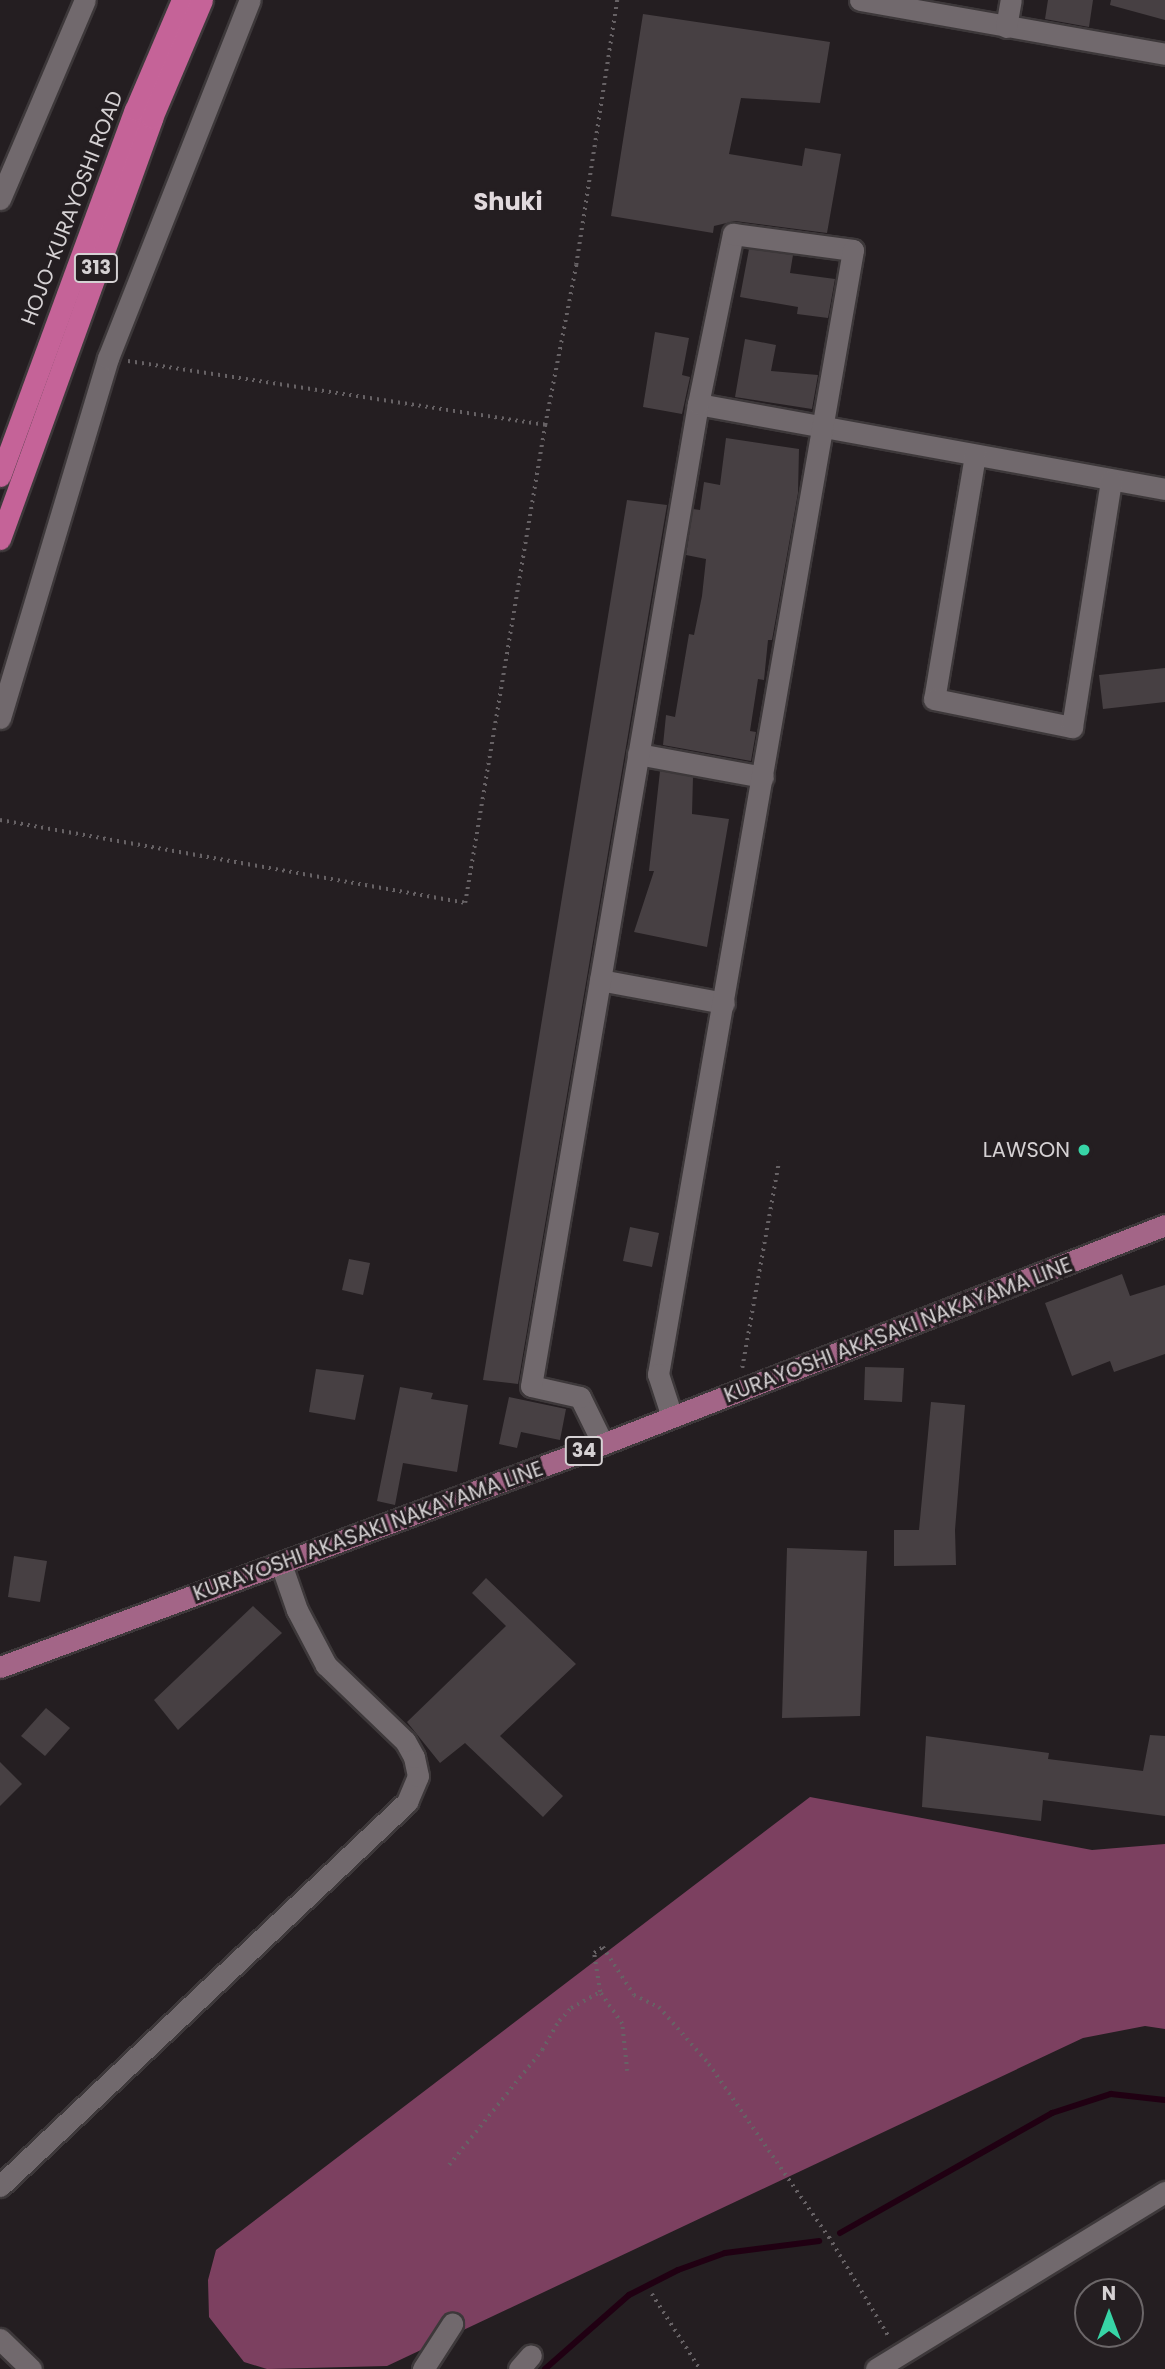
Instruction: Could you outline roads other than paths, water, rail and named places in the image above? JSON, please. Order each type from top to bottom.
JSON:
[{"type":"highway","name":"HOJO-KURAYOSHI ROAD","points":[[0,476],[135,110],[181,0]]},
{"type":"highway","name":"HOJO-KURAYOSHI ROAD","points":[[0,539],[147,131],[202,0]]},
{"type":"main road","name":"KURAYOSHI AKASAKI NAKAYAMA LINE","points":[[0,1667],[603,1444],[1165,1226]]},
{"type":"street","points":[[0,199],[85,0]]},
{"type":"street","points":[[0,718],[108,358],[250,0]]},
{"type":"street","points":[[860,0],[1165,54]]},
{"type":"street","points":[[1006,27],[1011,0]]},
{"type":"street","points":[[603,1444],[580,1397],[531,1386],[698,404],[733,234],[853,250],[658,1374],[672,1417]]},
{"type":"street","points":[[698,404],[1165,489]]},
{"type":"street","points":[[975,454],[934,699],[1072,727],[1111,480]]},
{"type":"street","points":[[638,754],[763,778]]},
{"type":"street","points":[[600,980],[724,1003]]},
{"type":"street","points":[[0,2186],[407,1801],[418,1776],[414,1757],[405,1741],[326,1665],[297,1610],[281,1564]]},
{"type":"street","points":[[876,2369],[1165,2192]]},
{"type":"street","points":[[423,2369],[453,2324]]},
{"type":"street","points":[[0,2339],[31,2369]]},
{"type":"waterway","points":[[840,2233],[1052,2113],[1111,2094],[1165,2100]]},
{"type":"waterway","points":[[545,2369],[629,2295],[678,2270],[725,2253],[819,2241]]},
{"type":"place","name":"LAWSON","points":[[1084,1150]]},
{"type":"district","name":"Shuki","points":[[508,202]]}]
